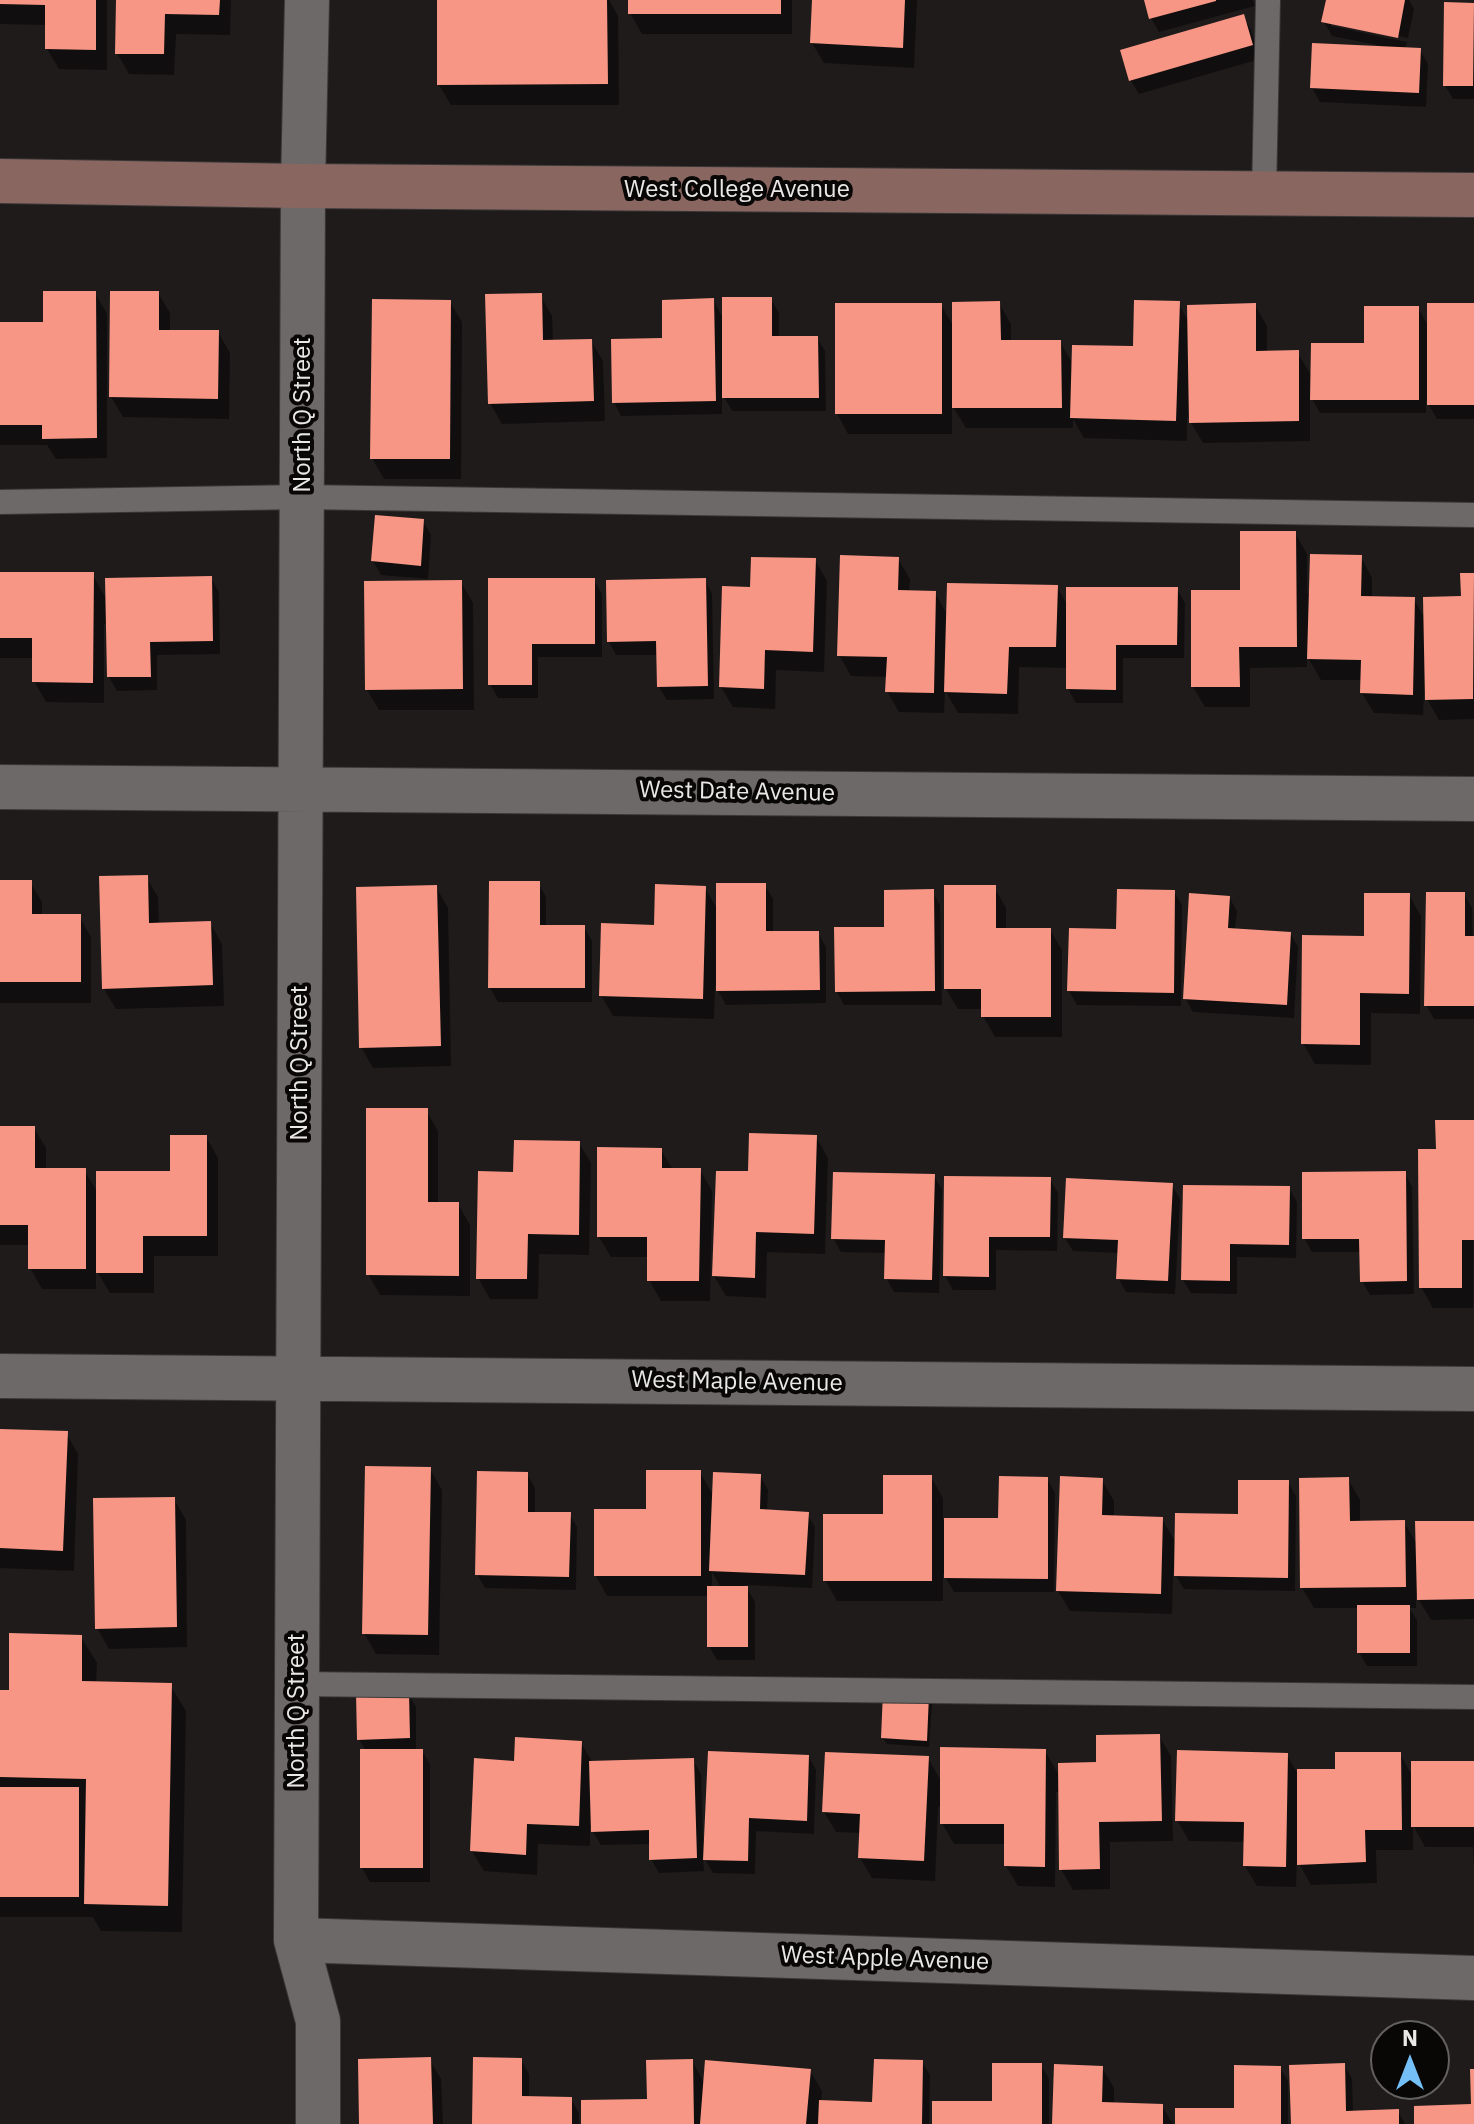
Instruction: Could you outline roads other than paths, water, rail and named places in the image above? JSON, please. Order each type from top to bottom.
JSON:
[{"type":"street","name":"North Q Street","points":[[307,0],[303,186],[296,1940],[318,2021],[318,2124]]},
{"type":"street","name":"West College Avenue","points":[[0,181],[1474,195]]},
{"type":"street","name":"West Date Avenue","points":[[0,787],[1474,799]]},
{"type":"street","name":"West Maple Avenue","points":[[0,1376],[1474,1389]]},
{"type":"street","name":"West Apple Avenue","points":[[296,1940],[1474,1978]]},
{"type":"lane","points":[[1264,194],[1268,0]]},
{"type":"lane","points":[[0,502],[302,497],[1474,515]]},
{"type":"lane","points":[[297,1684],[1474,1697]]}]
